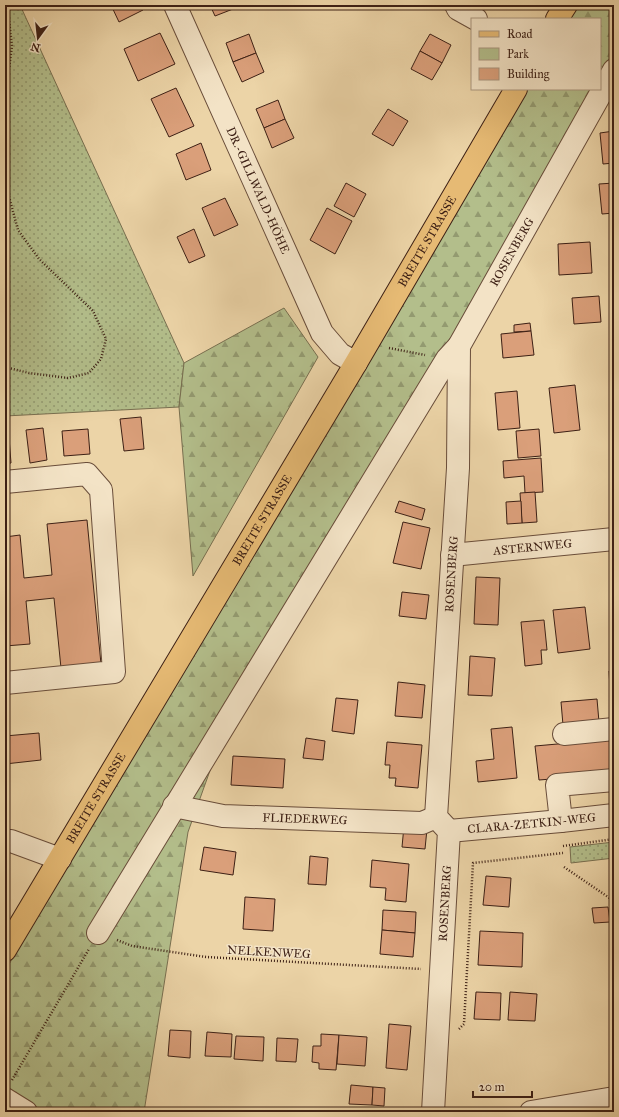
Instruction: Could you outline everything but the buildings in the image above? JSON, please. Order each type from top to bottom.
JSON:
[{"type":"main road","points":[[558,18],[566,5]]},
{"type":"main road","name":"BREITE STRASSE","points":[[5,950],[356,363],[515,90]]},
{"type":"street","name":"DR.-GILLWALD-HÖHE","points":[[175,5],[322,333],[340,354],[356,363]]},
{"type":"street","points":[[456,5],[458,9],[474,18]]},
{"type":"street","name":"ROSENBERG","points":[[433,1112],[442,970],[443,824],[452,555],[458,468],[453,353],[614,70]]},
{"type":"street","points":[[98,933],[174,806],[453,353]]},
{"type":"street","points":[[5,482],[87,474],[101,490],[114,672],[5,683]]},
{"type":"street","name":"ASTERNWEG","points":[[452,555],[614,538]]},
{"type":"street","points":[[564,734],[614,729]]},
{"type":"street","points":[[561,821],[557,785],[614,780]]},
{"type":"street","name":"FLIEDERWEG","points":[[174,806],[223,816],[443,824]]},
{"type":"street","name":"CLARA-ZETKIN-WEG","points":[[443,824],[561,821],[614,815]]},
{"type":"street","points":[[5,841],[11,841],[60,859]]},
{"type":"street","points":[[7,1093],[26,1112]]},
{"type":"street","points":[[531,1112],[569,1109],[614,1098]]},
{"type":"path","points":[[5,7],[8,12],[12,46],[5,98]]},
{"type":"path","points":[[5,182],[18,230],[39,259],[93,311],[106,339],[101,359],[89,373],[68,378],[29,373],[5,367]]},
{"type":"path","points":[[367,344],[453,353]]},
{"type":"path","points":[[563,846],[614,839]]},
{"type":"path","points":[[437,1048],[464,1024],[473,864],[563,853]]},
{"type":"path","points":[[564,867],[614,901]]},
{"type":"path","points":[[7,1093],[98,933]]},
{"type":"path","name":"NELKENWEG","points":[[98,933],[132,946],[206,957],[442,970]]},
{"type":"green space","points":[[5,5],[20,5],[184,363],[179,407],[5,416]]},
{"type":"green space","points":[[577,5],[614,5],[614,81],[212,765],[188,832],[144,1112],[40,1112],[5,1088],[5,971],[526,90],[601,90],[601,18],[570,18]]},
{"type":"green space","points":[[284,308],[318,357],[193,576],[179,407],[184,363]]},
{"type":"green space","points":[[614,842],[614,858],[571,863],[570,847]]}]
